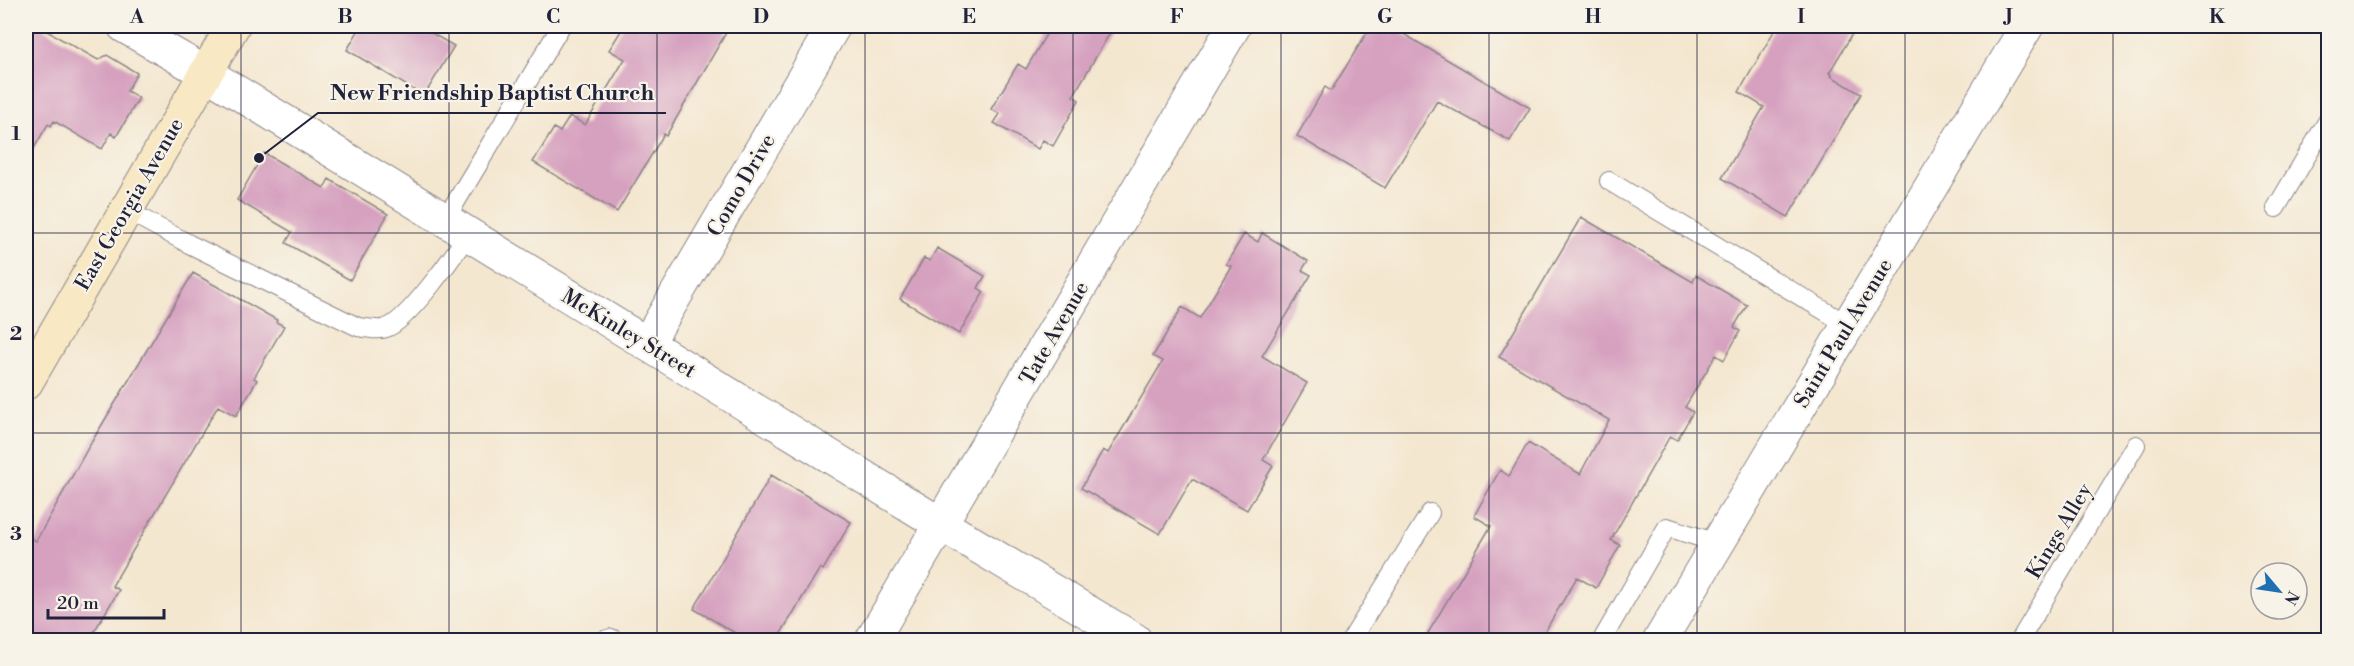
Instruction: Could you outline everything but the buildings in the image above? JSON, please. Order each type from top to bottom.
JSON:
[{"type":"street","name":"McKinley Street","points":[[124,26],[204,72],[942,525],[1136,640]]},
{"type":"street","name":"East Georgia Avenue","points":[[26,382],[204,72],[233,26]]},
{"type":"street","name":"Como Drive","points":[[647,344],[834,26]]},
{"type":"street","name":"Tate Avenue","points":[[872,640],[942,525],[1234,26]]},
{"type":"street","name":"Saint Paul Avenue","points":[[1660,640],[2027,26]]},
{"type":"lane","points":[[126,210],[189,244],[358,327],[386,328],[410,310],[454,256],[456,227],[561,26]]},
{"type":"lane","points":[[2276,208],[2328,120]]},
{"type":"lane","points":[[1609,181],[1848,325]]},
{"type":"lane","name":"Kings Alley","points":[[2020,640],[2136,445]]},
{"type":"lane","points":[[1351,640],[1430,513]]},
{"type":"lane","points":[[1602,640],[1667,527],[1718,543]]},
{"type":"lane","points":[[604,640],[611,638],[615,640]]},
{"type":"place","name":"New Friendship Baptist Church","points":[[259,158]]}]
